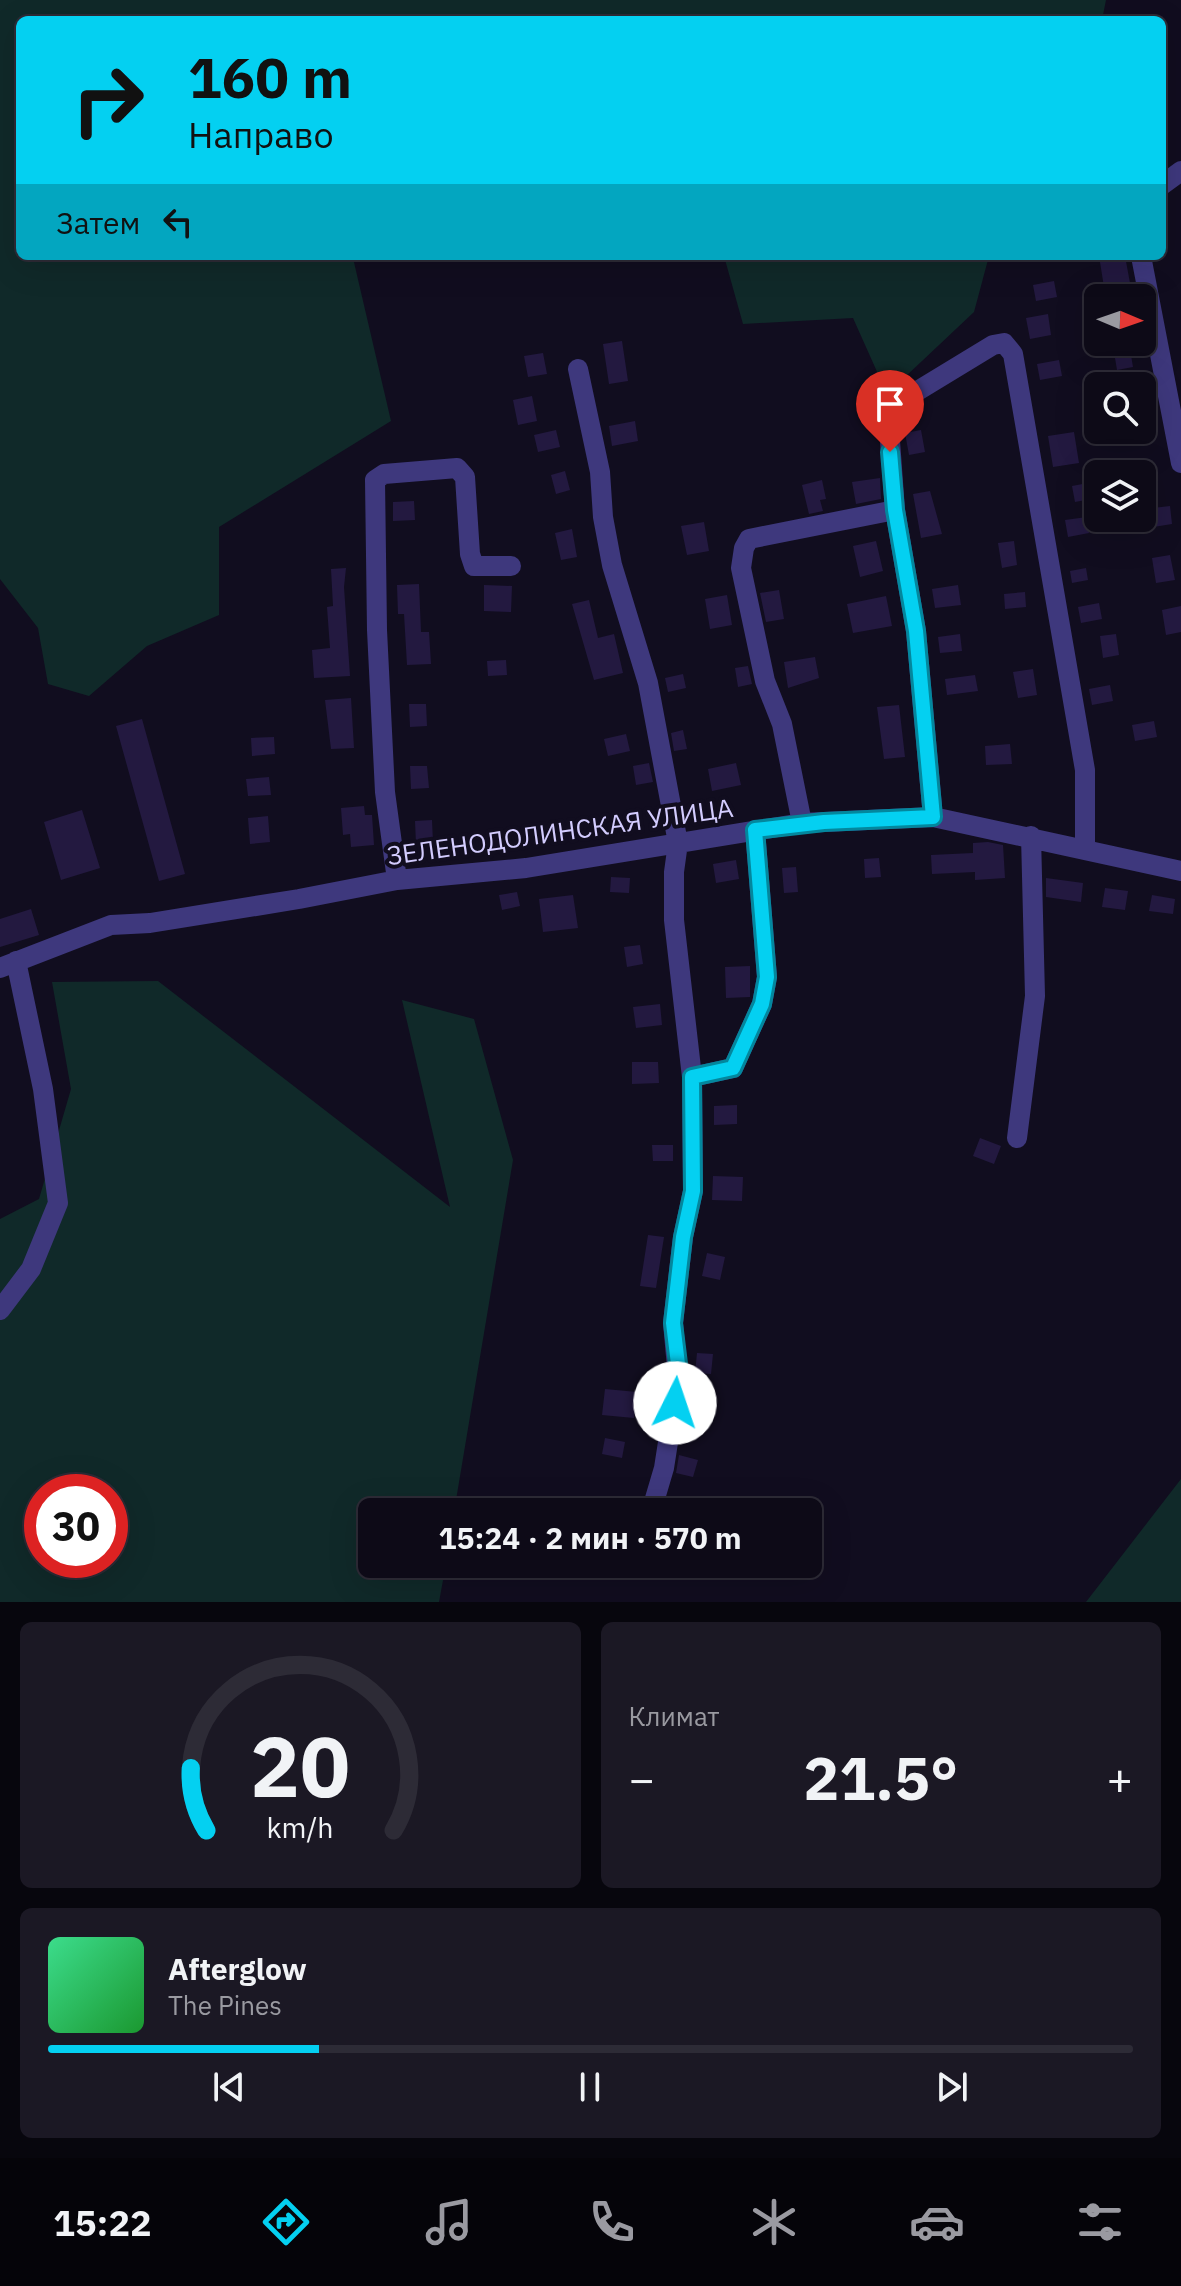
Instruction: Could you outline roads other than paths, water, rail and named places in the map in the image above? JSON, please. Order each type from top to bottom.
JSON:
[{"type":"street","points":[[1142,260],[1181,463]]},
{"type":"street","points":[[933,817],[916,631],[895,510],[889,427],[896,404],[993,345],[1004,343],[1013,354],[1085,770],[1085,850]]},
{"type":"street","points":[[578,369],[600,472],[603,517],[612,565],[648,683],[678,843],[674,920],[692,1077],[693,1191],[683,1237],[673,1323],[678,1378],[664,1468],[655,1498]]},
{"type":"street","points":[[397,880],[385,792],[377,630],[375,480],[384,474],[457,468],[465,477],[470,554],[474,566],[511,566]]},
{"type":"street","points":[[802,823],[782,724],[765,681],[741,568],[744,548],[749,539],[895,510]]},
{"type":"street","name":"ЗЕЛЕНОДОЛИНСКАЯ УЛИЦА","points":[[8,964],[111,925],[225,911],[397,880],[526,868],[802,823],[933,817],[1181,871]]},
{"type":"street","points":[[692,1077],[733,1068],[762,1004],[767,977],[755,830]]},
{"type":"street","points":[[1017,1138],[1035,996],[1031,836]]},
{"type":"street","points":[[0,1310],[31,1269],[58,1203],[43,1089],[8,964]]}]
